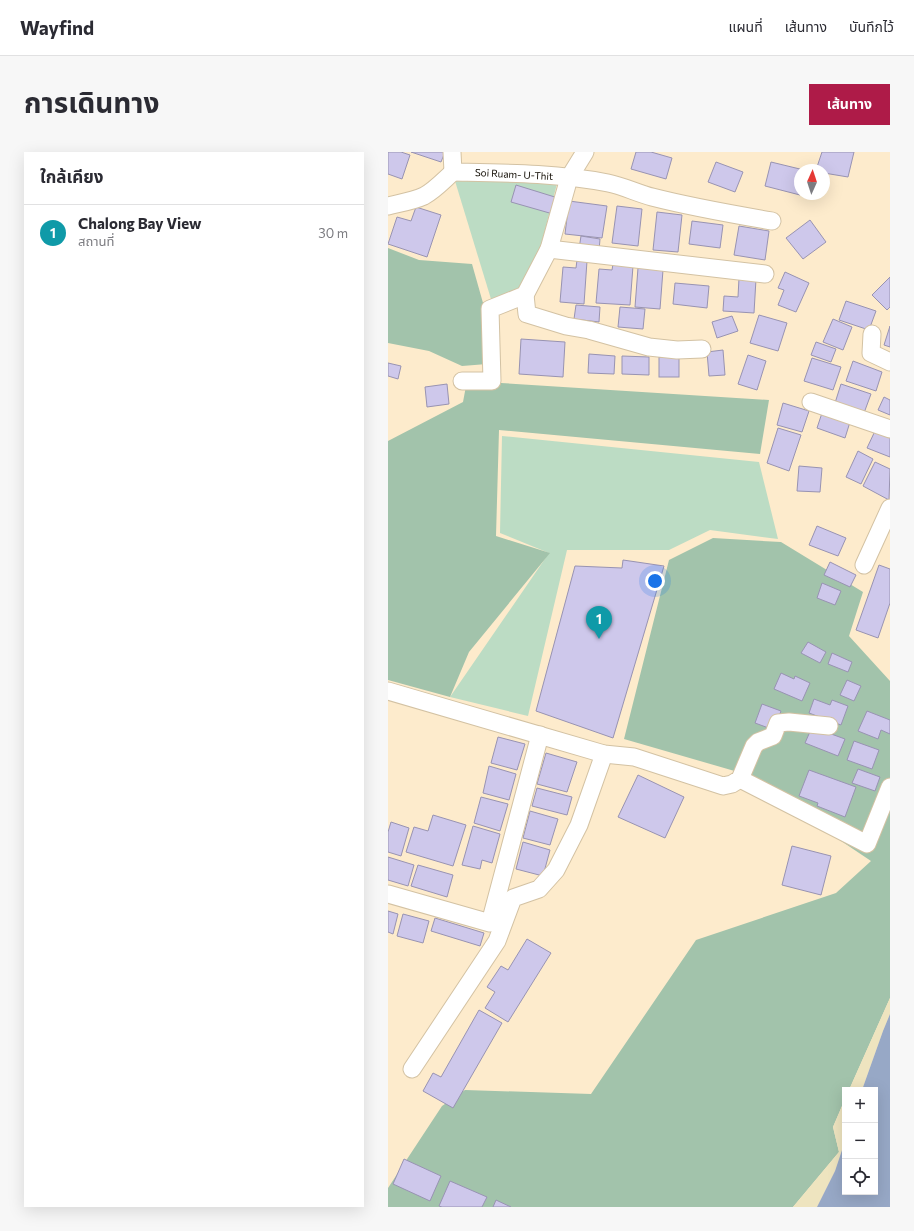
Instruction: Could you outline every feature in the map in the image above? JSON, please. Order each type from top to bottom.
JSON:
[{"type":"street","points":[[388,206],[424,196],[436,188],[453,172],[452,152]]},
{"type":"street","points":[[585,152],[569,178],[609,183],[650,197],[684,205],[720,213],[772,221]]},
{"type":"street","name":"Soi Ruam- U-Thit","points":[[453,172],[522,173],[569,178],[549,249],[525,295]]},
{"type":"street","points":[[549,249],[765,274]]},
{"type":"street","points":[[462,381],[492,381],[490,309],[525,295],[527,314],[566,326],[589,330],[650,347],[678,350],[702,349]]},
{"type":"street","points":[[872,334],[871,353],[890,362]]},
{"type":"street","points":[[811,402],[890,429]]},
{"type":"street","points":[[864,565],[890,508]]},
{"type":"street","points":[[388,691],[604,754],[634,757],[722,786],[732,784],[740,778],[754,746],[758,742],[773,736],[778,723],[789,722],[829,726]]},
{"type":"street","points":[[388,894],[490,922],[540,735]]},
{"type":"street","points":[[412,1069],[497,941],[513,898],[539,889],[556,870],[579,825],[604,754]]},
{"type":"street","points":[[740,778],[870,846],[890,788]]},
{"type":"green space","points":[[559,176],[539,253],[521,288],[491,299],[455,181]]},
{"type":"green space","points":[[388,248],[419,260],[472,264],[485,310],[487,364],[462,366],[429,351],[388,343]]},
{"type":"green space","points":[[501,383],[769,400],[760,454],[499,430],[496,536],[550,553],[469,652],[450,697],[388,680],[388,441],[463,402],[466,386]]},
{"type":"green space","points":[[502,436],[759,462],[778,539],[710,530],[669,550],[567,550],[528,716],[450,697],[549,553],[500,533]]},
{"type":"green space","points":[[713,538],[781,542],[863,592],[849,636],[890,681],[890,998],[850,1087],[842,1087],[842,1106],[833,1127],[839,1152],[793,1207],[388,1207],[388,1188],[442,1106],[465,1090],[591,1094],[696,940],[836,893],[871,861],[738,772],[624,739],[669,560]]},
{"type":"sand","points":[[890,998],[890,1014],[863,1087],[850,1087]]},
{"type":"sand","points":[[842,1106],[842,1150],[835,1171],[817,1207],[793,1207],[839,1152],[833,1127]]},
{"type":"water","points":[[890,1014],[890,1207],[817,1207],[835,1171],[842,1150],[842,1195],[878,1195],[878,1087],[863,1087]]},
{"type":"building","points":[[388,152],[401,152],[410,155],[402,179],[388,174]]},
{"type":"building","points":[[411,152],[445,152],[441,162]]},
{"type":"building","points":[[636,152],[651,152],[672,158],[666,179],[631,169]]},
{"type":"building","points":[[822,152],[854,152],[848,177],[830,174],[830,164],[818,164]]},
{"type":"building","points":[[716,162],[743,172],[735,192],[708,182]]},
{"type":"building","points":[[771,162],[794,168],[794,193],[765,186]]},
{"type":"building","points":[[516,185],[558,198],[553,214],[511,202]]},
{"type":"building","points":[[569,201],[607,206],[602,238],[565,234]]},
{"type":"building","points":[[617,206],[642,209],[638,246],[612,243]]},
{"type":"building","points":[[416,207],[441,215],[427,257],[388,244],[397,217],[411,221]]},
{"type":"building","points":[[657,212],[682,215],[678,252],[653,250]]},
{"type":"building","points":[[810,220],[826,242],[803,259],[786,238]]},
{"type":"building","points":[[692,221],[723,225],[720,248],[689,244]]},
{"type":"building","points":[[739,226],[769,231],[765,260],[734,255]]},
{"type":"building","points":[[581,236],[600,239],[599,251],[579,249]]},
{"type":"building","points":[[577,260],[587,261],[584,304],[560,302],[563,267],[576,268]]},
{"type":"building","points":[[613,264],[633,266],[630,305],[596,303],[599,269],[612,270]]},
{"type":"building","points":[[638,268],[663,270],[660,309],[635,307]]},
{"type":"building","points":[[785,272],[809,283],[796,312],[778,305],[784,290],[778,288]]},
{"type":"building","points":[[890,277],[890,307],[887,310],[872,295]]},
{"type":"building","points":[[739,278],[756,279],[754,313],[723,311],[724,296],[738,297]]},
{"type":"building","points":[[675,283],[709,286],[707,308],[673,304]]},
{"type":"building","points":[[846,301],[876,311],[869,330],[839,320]]},
{"type":"building","points":[[576,305],[600,307],[599,322],[574,319]]},
{"type":"building","points":[[620,307],[645,309],[643,329],[618,327]]},
{"type":"building","points":[[759,315],[787,323],[778,351],[750,343]]},
{"type":"building","points":[[732,316],[738,331],[717,338],[712,322]]},
{"type":"building","points":[[833,319],[852,327],[843,350],[823,342]]},
{"type":"building","points":[[890,326],[890,347],[884,345]]},
{"type":"building","points":[[521,339],[565,342],[563,377],[519,374]]},
{"type":"building","points":[[816,342],[836,349],[831,362],[811,355]]},
{"type":"building","points":[[723,350],[725,375],[709,376],[707,352]]},
{"type":"building","points":[[589,354],[615,356],[614,374],[588,373]]},
{"type":"building","points":[[748,355],[766,361],[757,390],[738,384]]},
{"type":"building","points":[[622,356],[649,357],[649,375],[622,374]]},
{"type":"building","points":[[659,357],[679,357],[679,377],[659,377]]},
{"type":"building","points":[[812,358],[841,367],[833,390],[804,381]]},
{"type":"building","points":[[853,361],[882,372],[876,391],[846,381]]},
{"type":"building","points":[[388,363],[401,366],[398,379],[388,376]]},
{"type":"building","points":[[447,384],[449,404],[427,407],[425,387]]},
{"type":"building","points":[[841,384],[871,394],[864,413],[835,403]]},
{"type":"building","points":[[884,397],[890,400],[890,415],[878,410]]},
{"type":"building","points":[[783,403],[809,411],[802,432],[777,425]]},
{"type":"building","points":[[822,413],[850,422],[845,438],[817,428]]},
{"type":"building","points":[[778,428],[801,435],[789,471],[767,463]]},
{"type":"building","points":[[875,431],[890,437],[890,457],[867,448]]},
{"type":"building","points":[[858,451],[873,459],[861,484],[846,477]]},
{"type":"building","points":[[875,462],[890,469],[889,500],[863,486]]},
{"type":"building","points":[[799,466],[822,468],[820,492],[797,491]]},
{"type":"building","points":[[817,526],[846,538],[838,556],[809,545]]},
{"type":"building","points":[[623,560],[664,566],[613,738],[536,711],[575,566],[622,568]]},
{"type":"building","points":[[830,562],[856,575],[850,587],[824,575]]},
{"type":"building","points":[[879,565],[890,569],[890,603],[878,638],[856,630]]},
{"type":"building","points":[[822,583],[841,591],[835,605],[817,598]]},
{"type":"building","points":[[808,642],[826,652],[820,663],[801,653]]},
{"type":"building","points":[[832,653],[852,662],[848,672],[828,664]]},
{"type":"building","points":[[781,673],[794,679],[795,676],[810,683],[802,701],[774,689]]},
{"type":"building","points":[[847,680],[861,686],[854,701],[840,695]]},
{"type":"building","points":[[814,699],[830,705],[832,700],[848,706],[841,725],[809,713]]},
{"type":"building","points":[[762,704],[781,711],[774,730],[755,723]]},
{"type":"building","points":[[867,711],[890,720],[890,734],[881,730],[878,739],[858,731]]},
{"type":"building","points":[[812,727],[845,739],[838,756],[805,743]]},
{"type":"building","points":[[498,737],[525,744],[517,770],[491,763]]},
{"type":"building","points":[[854,741],[879,750],[872,769],[847,760]]},
{"type":"building","points":[[546,753],[577,762],[567,792],[537,784]]},
{"type":"building","points":[[489,766],[516,774],[509,800],[483,793]]},
{"type":"building","points":[[858,769],[880,777],[875,791],[852,783]]},
{"type":"building","points":[[809,770],[856,787],[845,817],[817,806],[818,803],[799,796]]},
{"type":"building","points":[[638,775],[684,797],[665,838],[618,817]]},
{"type":"building","points":[[537,788],[572,797],[567,815],[532,806]]},
{"type":"building","points":[[481,797],[508,804],[500,831],[474,823]]},
{"type":"building","points":[[530,811],[558,819],[550,845],[523,838]]},
{"type":"building","points":[[433,815],[466,825],[453,866],[406,852],[414,827],[428,831]]},
{"type":"building","points":[[391,822],[409,828],[401,856],[388,852],[388,832]]},
{"type":"building","points":[[473,826],[500,834],[492,863],[482,860],[480,869],[462,865]]},
{"type":"building","points":[[523,842],[550,850],[543,876],[516,869]]},
{"type":"building","points":[[792,846],[831,856],[821,895],[782,885]]},
{"type":"building","points":[[388,857],[414,865],[408,886],[388,880]]},
{"type":"building","points":[[418,865],[453,875],[447,897],[411,886]]},
{"type":"building","points":[[388,911],[398,914],[393,934],[388,932]]},
{"type":"building","points":[[403,914],[429,921],[423,943],[397,936]]},
{"type":"building","points":[[435,918],[484,933],[480,946],[431,931]]},
{"type":"building","points":[[527,939],[551,953],[508,1022],[485,1008],[495,992],[487,987],[501,966],[508,970]]},
{"type":"building","points":[[479,1010],[502,1023],[453,1108],[423,1091],[433,1073],[441,1077]]},
{"type":"building","points":[[404,1159],[441,1176],[430,1201],[393,1184]]},
{"type":"building","points":[[450,1181],[487,1197],[482,1207],[439,1206]]},
{"type":"building","points":[[496,1200],[511,1207],[493,1207]]},
{"type":"place","name":"Chalong Bay View","points":[[599,639]]}]
